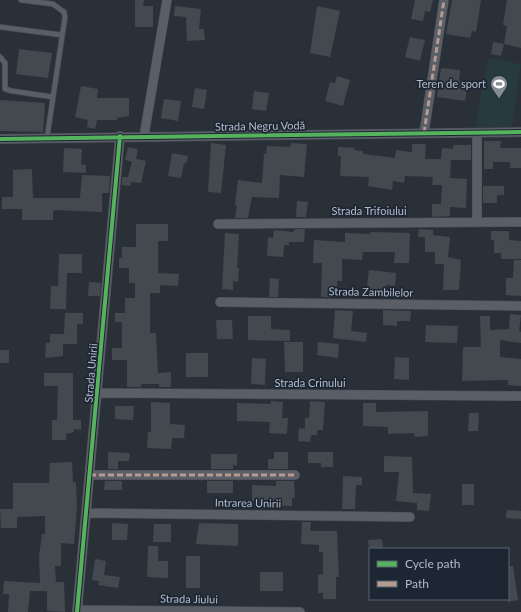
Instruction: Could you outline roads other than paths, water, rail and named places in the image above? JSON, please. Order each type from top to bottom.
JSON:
[{"type":"street","points":[[144,136],[167,0]]},
{"type":"street","points":[[424,133],[444,0]]},
{"type":"street","name":"Strada Negru Vodă","points":[[0,139],[120,136],[521,132]]},
{"type":"street","points":[[477,133],[477,222]]},
{"type":"street","name":"Strada Unirii","points":[[77,611],[98,394],[120,136]]},
{"type":"street","name":"Strada Trifoiului","points":[[218,224],[521,222]]},
{"type":"street","name":"Strada Zambilelor","points":[[220,302],[521,306]]},
{"type":"street","name":"Strada Crinului","points":[[98,394],[521,396]]},
{"type":"street","points":[[90,475],[295,475]]},
{"type":"street","name":"Intrarea Unirii","points":[[86,513],[410,517]]},
{"type":"street","name":"Strada Jiului","points":[[77,611],[300,612]]},
{"type":"lane","points":[[21,0],[59,6],[64,12],[65,17],[47,138]]},
{"type":"lane","points":[[0,27],[62,35]]},
{"type":"lane","points":[[0,57],[5,63],[5,89],[12,92],[53,97]]},
{"type":"place","name":"Teren de sport","points":[[499,99]]}]
